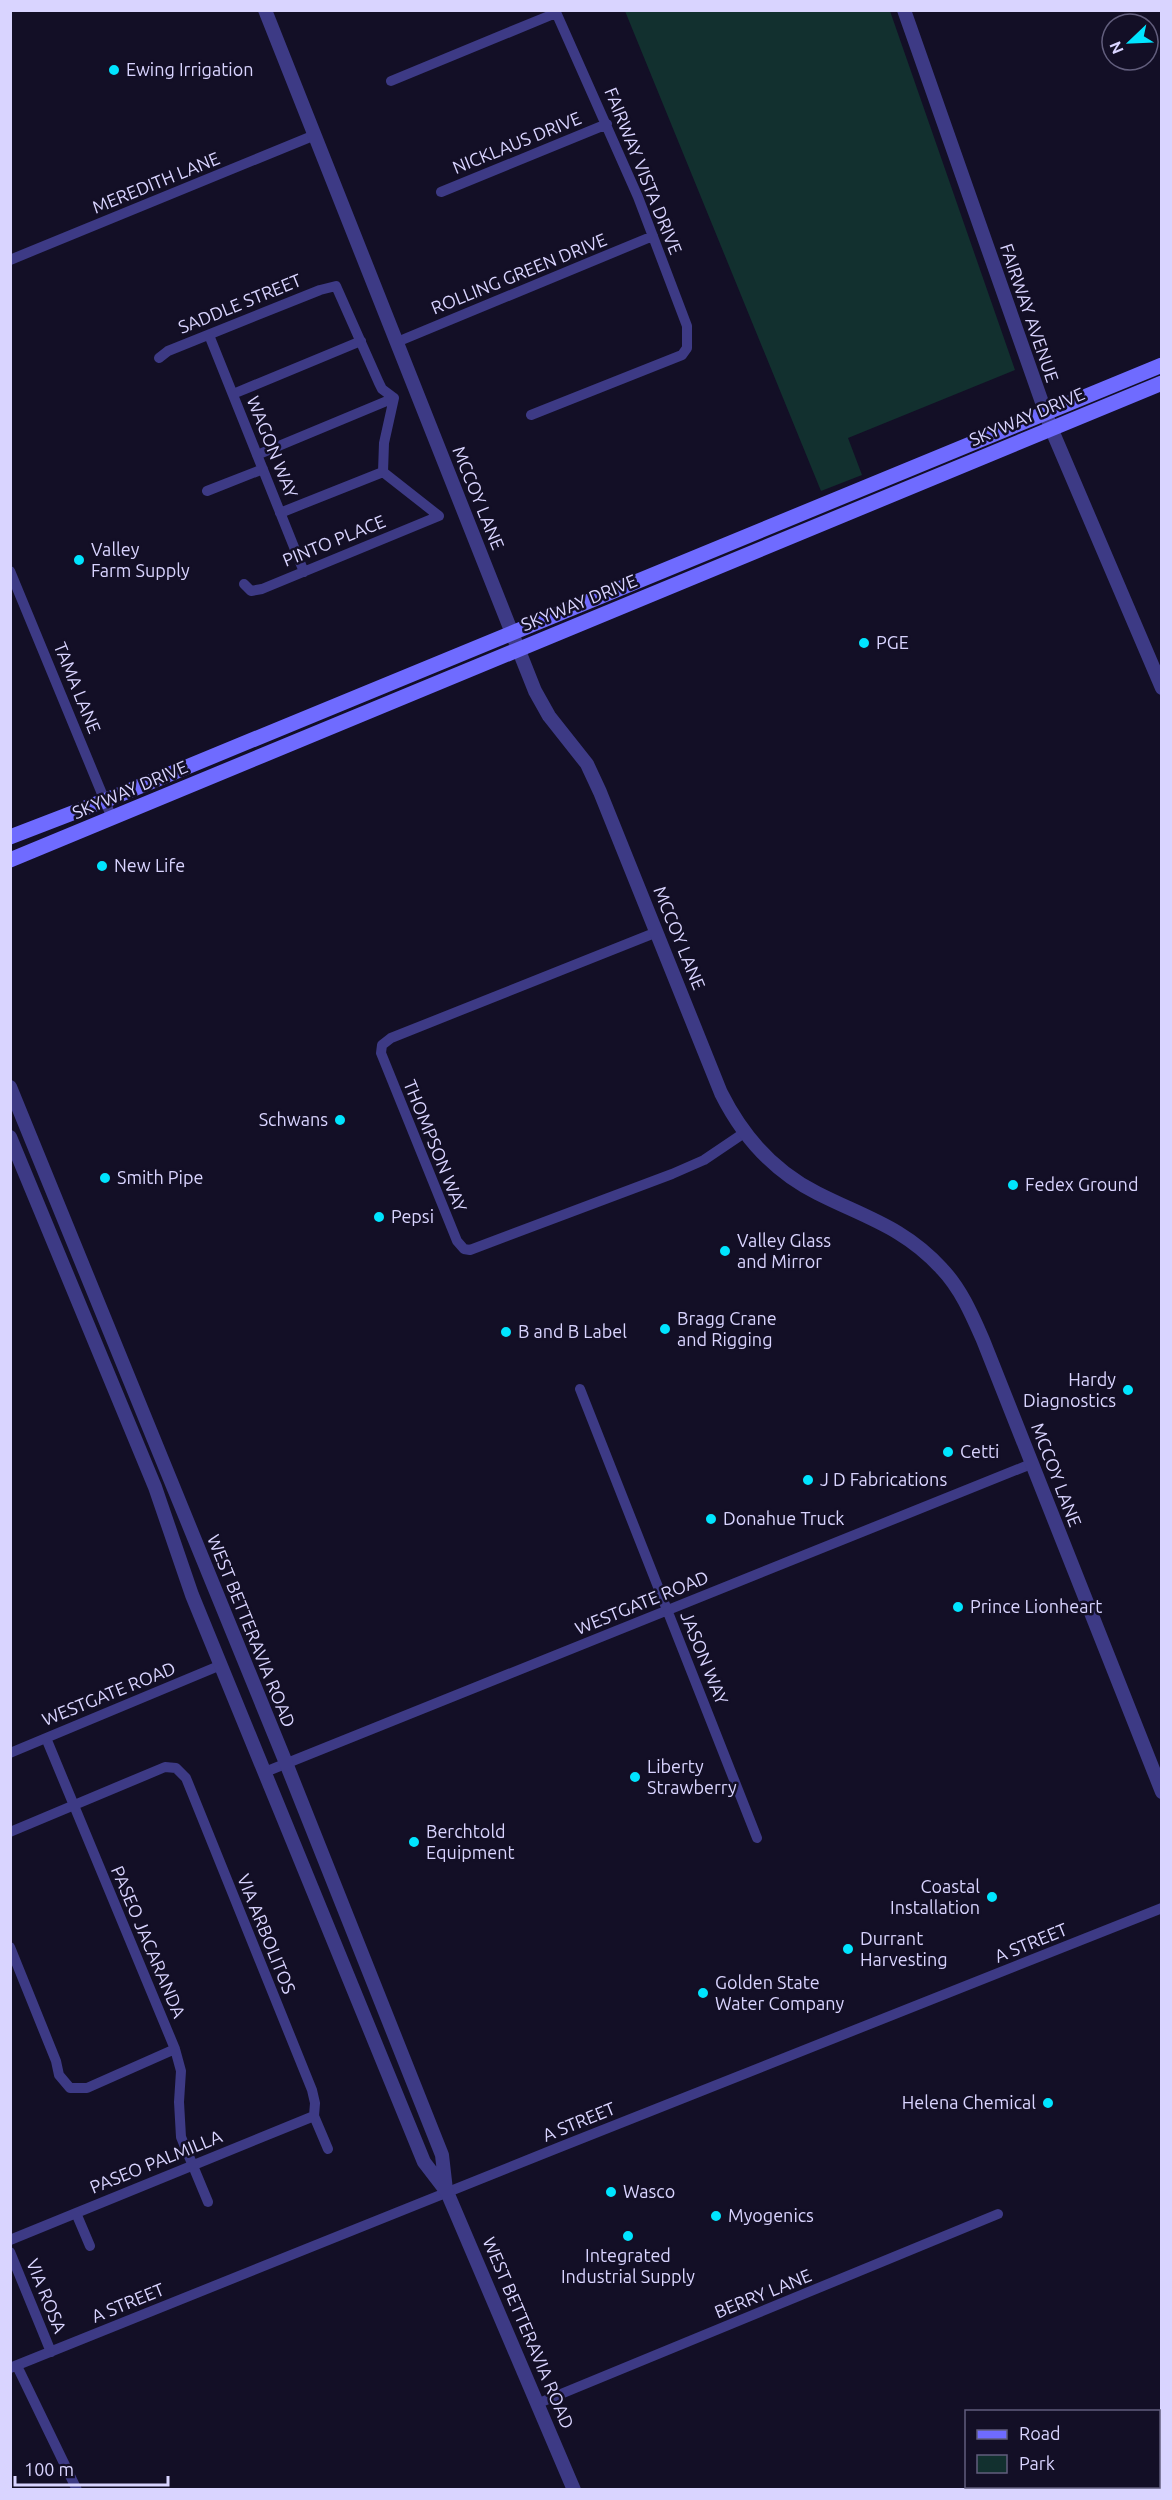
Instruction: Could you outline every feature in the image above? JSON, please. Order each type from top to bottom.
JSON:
[{"type":"main road","name":"SKYWAY DRIVE","points":[[10,837],[105,801],[1161,365]]},
{"type":"main road","name":"SKYWAY DRIVE","points":[[10,860],[1161,383]]},
{"type":"street","name":"MCCOY LANE","points":[[265,10],[535,691],[549,716],[587,764],[721,1093],[744,1133],[773,1164],[800,1184],[870,1216],[902,1234],[944,1270],[960,1294],[981,1334],[1161,1792]]},
{"type":"street","name":"FAIRWAY AVENUE","points":[[904,10],[1045,413],[1161,688]]},
{"type":"street","points":[[391,81],[556,12]]},
{"type":"street","name":"FAIRWAY VISTA DRIVE","points":[[531,415],[682,355],[687,348],[687,326],[653,236],[607,124],[556,12]]},
{"type":"street","name":"NICKLAUS DRIVE","points":[[441,192],[607,124]]},
{"type":"street","name":"MEREDITH LANE","points":[[10,260],[315,135]]},
{"type":"street","name":"ROLLING GREEN DRIVE","points":[[398,342],[653,236]]},
{"type":"street","name":"SADDLE STREET","points":[[159,358],[168,351],[320,290],[336,286],[361,340]]},
{"type":"street","name":"WAGON WAY","points":[[209,335],[304,572]]},
{"type":"street","points":[[233,394],[361,340],[378,383],[394,398]]},
{"type":"street","points":[[258,455],[394,398]]},
{"type":"street","points":[[280,513],[383,472],[384,443],[394,398]]},
{"type":"street","points":[[207,491],[263,469]]},
{"type":"street","name":"PINTO PLACE","points":[[244,584],[248,589],[256,590],[439,516],[383,472]]},
{"type":"street","name":"TAMA LANE","points":[[10,571],[112,818]]},
{"type":"street","name":"THOMPSON WAY","points":[[657,932],[391,1038],[382,1044],[381,1053],[452,1231],[464,1249],[470,1250],[672,1174],[704,1160],[744,1133]]},
{"type":"street","name":"WEST BETTERAVIA ROAD","points":[[10,1087],[286,1763],[442,2155],[447,2192]]},
{"type":"street","name":"WEST BETTERAVIA ROAD","points":[[10,1137],[155,1487],[192,1595],[424,2162],[447,2192],[539,2403],[574,2490]]},
{"type":"street","name":"JASON WAY","points":[[580,1389],[757,1838]]},
{"type":"street","name":"WESTGATE ROAD","points":[[265,1772],[1031,1464]]},
{"type":"street","name":"WESTGATE ROAD","points":[[10,1754],[221,1665]]},
{"type":"street","name":"PASEO JACARANDA","points":[[46,1738],[175,2049],[181,2071],[179,2102],[182,2137],[208,2202]]},
{"type":"street","name":"VIA ARBOLITOS","points":[[73,1806],[165,1767],[176,1768],[186,1778],[312,2090],[315,2103],[314,2116],[328,2149]]},
{"type":"street","points":[[10,1832],[73,1806]]},
{"type":"street","name":"A STREET","points":[[14,2367],[1161,1908]]},
{"type":"street","points":[[10,1947],[56,2061],[59,2075],[70,2088],[87,2088],[175,2049]]},
{"type":"street","name":"PASEO PALMILLA","points":[[10,2240],[314,2116]]},
{"type":"street","points":[[76,2213],[90,2246]]},
{"type":"street","name":"BERRY LANE","points":[[539,2403],[998,2214]]},
{"type":"street","name":"VIA ROSA","points":[[10,2252],[51,2352]]},
{"type":"street","points":[[14,2367],[77,2490]]},
{"type":"green space","points":[[625,11],[890,11],[1015,370],[848,438],[862,475],[821,491]]},
{"type":"place","name":"Ewing Irrigation","points":[[114,70]]},
{"type":"place","name":"Valley Farm Supply","points":[[79,560]]},
{"type":"place","name":"PGE","points":[[864,643]]},
{"type":"place","name":"New Life","points":[[102,866]]},
{"type":"place","name":"Schwans","points":[[340,1120]]},
{"type":"place","name":"Smith Pipe","points":[[105,1178]]},
{"type":"place","name":"Fedex Ground","points":[[1013,1185]]},
{"type":"place","name":"Pepsi","points":[[379,1217]]},
{"type":"place","name":"Valley Glass and Mirror","points":[[725,1251]]},
{"type":"place","name":"Bragg Crane and Rigging","points":[[665,1329]]},
{"type":"place","name":"B and B Label","points":[[506,1332]]},
{"type":"place","name":"Hardy Diagnostics","points":[[1128,1390]]},
{"type":"place","name":"Cetti","points":[[948,1452]]},
{"type":"place","name":"J D Fabrications","points":[[808,1480]]},
{"type":"place","name":"Donahue Truck","points":[[711,1519]]},
{"type":"place","name":"Prince Lionheart","points":[[958,1607]]},
{"type":"place","name":"Liberty Strawberry","points":[[635,1777]]},
{"type":"place","name":"Berchtold Equipment","points":[[414,1842]]},
{"type":"place","name":"Coastal Installation","points":[[992,1897]]},
{"type":"place","name":"Durrant Harvesting","points":[[848,1949]]},
{"type":"place","name":"Golden State Water Company","points":[[703,1993]]},
{"type":"place","name":"Helena Chemical","points":[[1048,2103]]},
{"type":"place","name":"Wasco","points":[[611,2192]]},
{"type":"place","name":"Myogenics","points":[[716,2216]]},
{"type":"place","name":"Integrated Industrial Supply","points":[[628,2236]]}]
